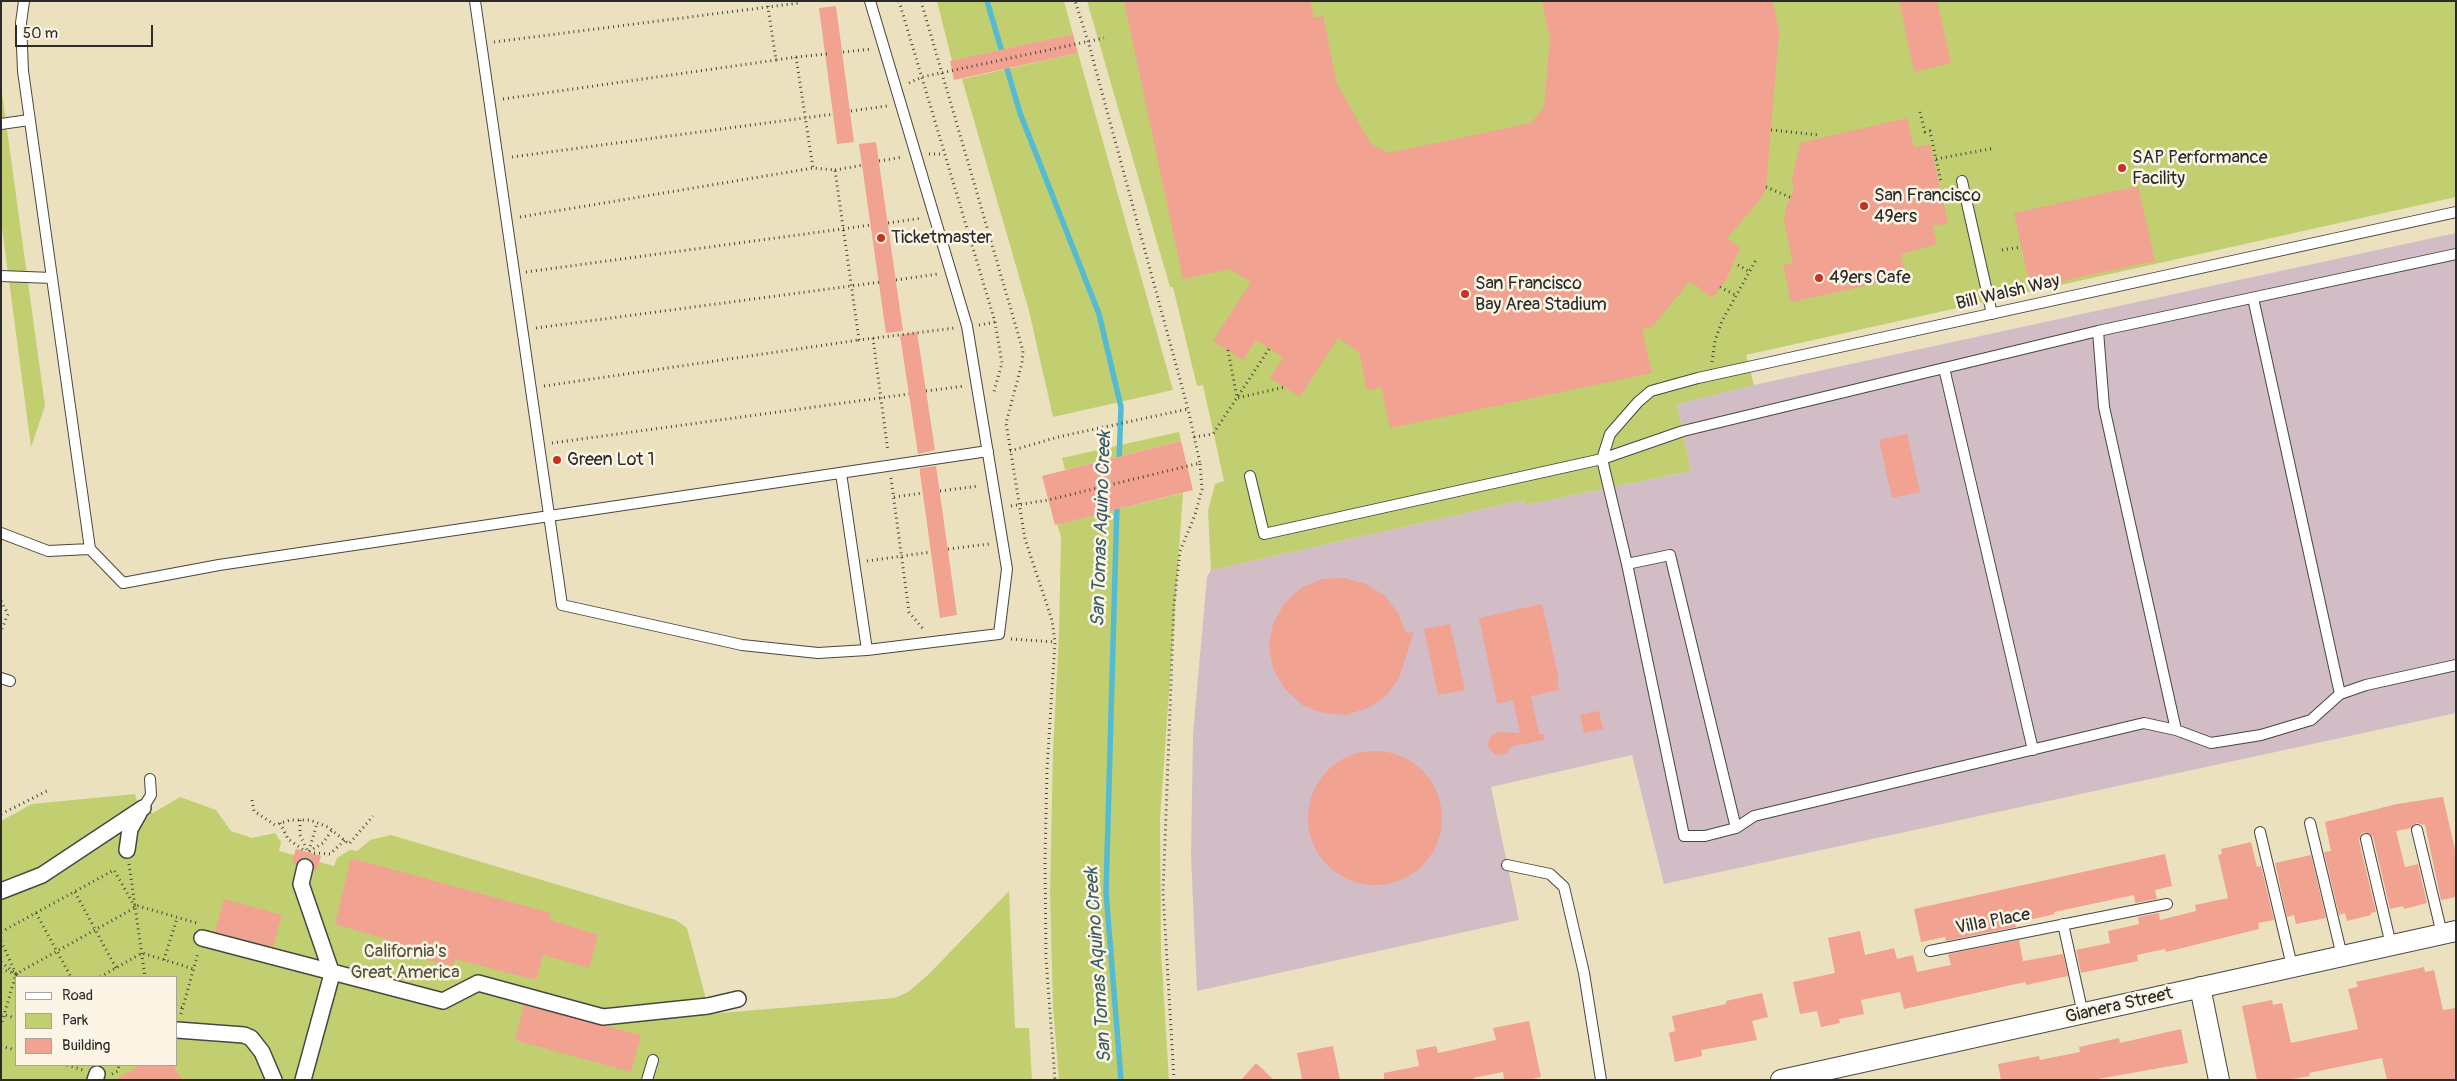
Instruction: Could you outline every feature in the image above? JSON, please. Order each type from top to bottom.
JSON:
[{"type":"street","points":[[127,850],[132,823],[143,808]]},
{"type":"street","points":[[1,891],[42,875],[143,808]]},
{"type":"street","points":[[303,1080],[332,974],[301,884],[307,860]]},
{"type":"street","name":"Gianera Street","points":[[1781,1080],[2449,932]]},
{"type":"street","points":[[202,938],[443,1002],[478,983],[603,1017],[708,1006],[738,999]]},
{"type":"street","points":[[2200,987],[2219,1080]]},
{"type":"street","points":[[178,1030],[244,1035],[251,1038],[262,1052],[274,1080]]},
{"type":"lane","points":[[24,1],[21,48],[29,120],[90,548],[123,583],[220,565],[988,451]]},
{"type":"lane","points":[[475,1],[516,273],[538,445],[562,605],[768,650],[818,653],[867,650],[999,634],[1007,569],[967,326],[870,1]]},
{"type":"lane","points":[[1,124],[29,120]]},
{"type":"lane","points":[[1962,181],[1992,314]]},
{"type":"lane","name":"Bill Walsh Way","points":[[1602,459],[1610,434],[1638,402],[1652,391],[1712,375],[2456,212]]},
{"type":"lane","points":[[1250,476],[1264,534],[1602,459],[1682,431],[2098,331],[2456,254]]},
{"type":"lane","points":[[1,276],[52,278]]},
{"type":"lane","points":[[2253,298],[2340,694]]},
{"type":"lane","points":[[2098,331],[2104,406],[2176,730]]},
{"type":"lane","points":[[1944,368],[2033,750]]},
{"type":"lane","points":[[1602,459],[1627,564],[1684,836],[1705,836],[1736,828],[1754,816],[2144,723],[2176,730],[2210,743],[2261,735],[2311,720],[2340,694],[2366,685],[2456,665]]},
{"type":"lane","points":[[841,473],[867,650]]},
{"type":"lane","points":[[1,533],[48,551],[90,548]]},
{"type":"lane","points":[[1627,564],[1670,555],[1736,828]]},
{"type":"lane","points":[[143,808],[151,795],[150,779]]},
{"type":"lane","points":[[2310,823],[2342,956]]},
{"type":"lane","points":[[2416,830],[2449,932]]},
{"type":"lane","points":[[2260,832],[2292,966]]},
{"type":"lane","points":[[2366,840],[2391,945]]},
{"type":"lane","points":[[1507,866],[1550,874],[1564,887],[1584,974],[1601,1080]]},
{"type":"lane","name":"Villa Place","points":[[1930,951],[2167,904]]},
{"type":"lane","points":[[2063,924],[2083,1014]]},
{"type":"lane","points":[[647,1080],[653,1060]]},
{"type":"path","points":[[767,1],[776,60]]},
{"type":"path","points":[[899,1],[996,322],[1002,363],[992,398]]},
{"type":"path","points":[[1075,1],[1088,41],[1188,409],[1200,463],[1202,489],[1195,515],[1180,550],[1174,604],[1163,893],[1174,1080]]},
{"type":"path","points":[[482,44],[799,3]]},
{"type":"path","points":[[896,88],[922,77],[1104,38]]},
{"type":"path","points":[[842,52],[885,48]]},
{"type":"path","points":[[490,101],[827,54]]},
{"type":"path","points":[[796,57],[813,168]]},
{"type":"path","points":[[851,112],[902,104]]},
{"type":"path","points":[[1920,112],[1924,132],[1930,131],[1941,182]]},
{"type":"path","points":[[498,158],[834,114]]},
{"type":"path","points":[[1771,130],[1819,135]]},
{"type":"path","points":[[1936,159],[1995,148]]},
{"type":"path","points":[[507,219],[813,168],[835,170],[863,165]]},
{"type":"path","points":[[835,170],[859,340]]},
{"type":"path","points":[[1766,188],[1792,198]]},
{"type":"path","points":[[888,223],[935,217]]},
{"type":"path","points":[[516,273],[872,225]]},
{"type":"path","points":[[2002,250],[2021,246]]},
{"type":"path","points":[[1712,375],[1715,341],[1722,322],[1757,258]]},
{"type":"path","points":[[1738,265],[1750,272]]},
{"type":"path","points":[[896,280],[951,272]]},
{"type":"path","points":[[523,330],[881,282]]},
{"type":"path","points":[[1720,288],[1737,296]]},
{"type":"path","points":[[531,388],[996,322]]},
{"type":"path","points":[[873,338],[909,612],[924,631],[926,643]]},
{"type":"path","points":[[1194,437],[1213,434],[1270,349]]},
{"type":"path","points":[[1228,350],[1237,398]]},
{"type":"path","points":[[926,391],[977,384]]},
{"type":"path","points":[[1237,398],[1285,387]]},
{"type":"path","points":[[538,445],[910,394]]},
{"type":"path","points":[[1010,451],[1058,437],[1188,409]]},
{"type":"path","points":[[1011,506],[1048,500],[1200,463]]},
{"type":"path","points":[[940,491],[994,484]]},
{"type":"path","points":[[894,497],[923,493]]},
{"type":"path","points":[[1010,498],[1012,515]]},
{"type":"path","points":[[948,549],[1003,542]]},
{"type":"path","points":[[1018,549],[1027,547]]},
{"type":"path","points":[[867,569],[866,561],[932,552]]},
{"type":"path","points":[[1,601],[8,614],[1,631]]},
{"type":"path","points":[[1005,642],[1012,639],[1055,642]]},
{"type":"path","points":[[1,814],[47,791]]},
{"type":"path","points":[[252,800],[254,812],[275,825],[300,820],[317,823],[332,830],[349,844],[373,816]]},
{"type":"path","points":[[300,820],[300,835],[307,860]]},
{"type":"path","points":[[280,823],[288,839],[307,860]]},
{"type":"path","points":[[307,860],[317,823]]},
{"type":"path","points":[[307,860],[332,830]]},
{"type":"path","points":[[307,860],[330,854],[345,840]]},
{"type":"path","points":[[127,850],[145,976]]},
{"type":"path","points":[[1,932],[114,870],[135,907]]},
{"type":"path","points":[[75,892],[116,968]]},
{"type":"path","points":[[1,969],[16,974],[138,906],[206,926],[178,1026]]},
{"type":"path","points":[[36,913],[70,976]]},
{"type":"path","points":[[164,960],[177,918]]},
{"type":"path","points":[[1,942],[16,974]]},
{"type":"path","points":[[102,976],[142,953],[194,969]]},
{"type":"path","points":[[1,962],[19,976]]},
{"type":"path","points":[[1,1026],[15,977]]},
{"type":"path","points":[[178,1007],[183,1008]]},
{"type":"path","points":[[3,1014],[15,1018]]},
{"type":"path","points":[[1,1046],[15,1050]]},
{"type":"shaded area","points":[[2456,233],[2456,713],[1664,884],[1632,755],[1491,787],[1519,920],[1197,991],[1191,856],[1193,734],[1207,577],[1211,570],[1524,500],[1525,505],[1691,471],[1677,404],[1754,385]]},
{"type":"green space","points":[[937,1],[1064,1],[1073,34],[952,61]]},
{"type":"green space","name":"San Francisco Bay Area Stadium","points":[[1087,1],[2456,1],[2456,197],[1746,355],[1754,385],[1677,404],[1691,471],[1525,505],[1524,500],[1211,570],[1208,511],[1215,484],[1224,481],[1203,385],[1197,386],[1173,287],[1170,287]]},
{"type":"green space","points":[[1078,53],[1173,390],[1053,417],[1029,311],[962,79]]},
{"type":"green space","points":[[1,86],[45,406],[31,447],[1,220]]},
{"type":"green space","points":[[1179,432],[1181,441],[1065,470],[1062,458]]},
{"type":"green space","points":[[1183,493],[1160,819],[1161,950],[1169,1080],[1059,1080],[1053,1007],[1050,893],[1061,537],[1057,524]]},
{"type":"green space","name":"California's Great America","points":[[135,794],[138,806],[153,813],[180,797],[216,810],[231,831],[252,838],[275,833],[281,842],[279,851],[294,855],[296,849],[321,856],[319,862],[334,866],[337,858],[350,850],[357,851],[370,840],[391,835],[676,920],[687,928],[710,1014],[895,998],[908,992],[928,975],[1009,891],[1015,1028],[1029,1028],[1032,1080],[1,1080],[1,821],[32,804]]},
{"type":"building","name":"San Francisco Bay Area Stadium","points":[[1124,1],[1310,1],[1314,18],[1323,16],[1337,84],[1371,144],[1388,153],[1531,123],[1544,107],[1550,39],[1542,1],[1773,1],[1779,33],[1766,187],[1762,197],[1727,238],[1740,248],[1726,280],[1712,298],[1690,281],[1652,327],[1642,329],[1652,373],[1390,428],[1381,387],[1367,390],[1359,352],[1338,338],[1300,397],[1270,378],[1283,357],[1256,340],[1243,360],[1213,341],[1251,282],[1230,269],[1183,279]]},
{"type":"building","points":[[1899,1],[1937,1],[1951,63],[1914,72]]},
{"type":"building","points":[[836,6],[854,142],[837,144],[819,8]]},
{"type":"building","points":[[1073,34],[1078,53],[954,80],[950,61]]},
{"type":"building","points":[[1907,118],[1914,148],[1930,144],[1948,223],[1933,226],[1937,244],[1901,254],[1906,277],[1791,302],[1783,265],[1793,263],[1784,221],[1786,207],[1794,189],[1792,179],[1800,143]]},
{"type":"building","name":"Ticketmaster","points":[[876,142],[903,331],[886,333],[859,144]]},
{"type":"building","points":[[2138,186],[2155,261],[2039,286],[2037,279],[2029,281],[2014,213]]},
{"type":"building","points":[[917,332],[935,450],[918,454],[900,335]]},
{"type":"building","points":[[1907,434],[1920,492],[1892,498],[1879,440]]},
{"type":"building","points":[[1181,441],[1193,490],[1055,525],[1042,476]]},
{"type":"building","points":[[936,466],[957,615],[940,618],[920,473],[920,468]]},
{"type":"building","points":[[1344,578],[1366,584],[1385,596],[1398,613],[1406,633],[1414,632],[1399,678],[1386,696],[1368,708],[1346,715],[1323,713],[1302,705],[1285,689],[1273,669],[1269,647],[1273,624],[1284,604],[1301,588],[1322,579]]},
{"type":"building","points":[[1542,604],[1559,679],[1557,679],[1559,690],[1531,696],[1539,734],[1544,734],[1544,740],[1512,746],[1506,754],[1495,755],[1487,746],[1491,736],[1498,732],[1520,733],[1513,700],[1497,704],[1479,618]]},
{"type":"building","points":[[1450,624],[1465,690],[1438,695],[1424,629]]},
{"type":"building","points":[[1599,711],[1603,729],[1584,733],[1580,715]]},
{"type":"building","points":[[1375,751],[1401,756],[1412,762],[1422,771],[1431,781],[1437,792],[1442,818],[1437,844],[1431,855],[1422,865],[1412,874],[1401,880],[1375,885],[1349,880],[1338,874],[1328,865],[1319,855],[1313,844],[1308,818],[1313,792],[1319,781],[1328,771],[1338,762],[1349,756]]},
{"type":"building","points":[[2443,797],[2456,854],[2456,897],[2441,900],[2425,825],[2416,823],[2411,828],[2396,831],[2405,867],[2418,864],[2427,903],[2404,909],[2403,906],[2390,909],[2373,837],[2365,832],[2361,834],[2359,841],[2376,912],[2347,921],[2345,913],[2339,915],[2324,852],[2331,851],[2325,822],[2397,804]]},
{"type":"building","points":[[2251,842],[2257,867],[2261,866],[2274,920],[2258,923],[2259,929],[2166,952],[2165,949],[2137,955],[2138,961],[2081,973],[2076,950],[2110,943],[2108,931],[2139,924],[2138,917],[2159,913],[2160,920],[2196,911],[2195,905],[2228,898],[2218,855],[2222,854],[2221,849]]},
{"type":"building","points":[[296,849],[321,856],[316,871],[312,861],[308,858],[302,858],[296,865],[292,863]]},
{"type":"building","points":[[2165,854],[2172,886],[2155,890],[2157,899],[2135,903],[2134,895],[2054,912],[2055,914],[2015,923],[2016,927],[1946,941],[1945,937],[1921,942],[1914,909]]},
{"type":"building","points":[[2311,855],[2326,918],[2296,924],[2294,915],[2287,917],[2275,863]]},
{"type":"building","points":[[351,858],[551,913],[550,920],[598,935],[589,968],[543,955],[536,980],[455,959],[453,966],[408,956],[411,947],[335,924]]},
{"type":"building","points":[[224,899],[282,915],[273,947],[215,932]]},
{"type":"building","points":[[1860,931],[1865,955],[1894,948],[1897,959],[1913,955],[1917,972],[1951,965],[1948,954],[2019,940],[2023,961],[2063,954],[2068,976],[2026,985],[2025,982],[1904,1009],[1900,992],[1861,1000],[1864,1014],[1839,1019],[1840,1023],[1821,1027],[1817,1011],[1800,1014],[1793,982],[1835,973],[1828,938]]},
{"type":"building","points":[[2424,967],[2425,972],[2434,970],[2443,1010],[2456,1008],[2456,1080],[2387,1080],[2382,1058],[2309,1073],[2310,1076],[2287,1080],[2257,1080],[2242,1006],[2272,1000],[2273,1005],[2282,1003],[2291,1043],[2358,1029],[2348,989],[2358,987],[2356,982]]},
{"type":"building","points":[[1762,993],[1768,1017],[1752,1021],[1757,1040],[1701,1050],[1702,1056],[1675,1062],[1669,1033],[1675,1031],[1672,1016],[1726,1004],[1726,1001]]},
{"type":"building","points":[[524,1005],[641,1035],[631,1072],[515,1040]]},
{"type":"building","points":[[1529,1021],[1541,1077],[1527,1080],[1504,1080],[1503,1072],[1473,1078],[1474,1080],[1384,1080],[1384,1073],[1419,1066],[1416,1050],[1436,1046],[1438,1053],[1496,1040],[1493,1028]]},
{"type":"building","points":[[2181,1029],[2188,1063],[2092,1080],[2001,1080],[1998,1064],[2039,1056],[2040,1060],[2080,1052],[2079,1047],[2119,1038],[2120,1043]]},
{"type":"building","points":[[1333,1046],[1340,1080],[1302,1080],[1297,1053]]},
{"type":"building","points":[[1256,1063],[1274,1080],[1241,1080]]},
{"type":"building","points":[[139,1066],[174,1066],[182,1080],[115,1080]]},
{"type":"waterway","name":"San Tomas Aquino Creek","points":[[987,1],[1020,113],[1099,314],[1121,407],[1119,463]]},
{"type":"waterway","name":"San Tomas Aquino Creek","points":[[1117,503],[1106,892],[1121,1080]]},
{"type":"place","name":"SAP Performance Facility","points":[[2122,168]]},
{"type":"place","name":"San Francisco 49ers","points":[[1864,206]]},
{"type":"place","name":"Ticketmaster","points":[[881,238]]},
{"type":"place","name":"49ers Cafe","points":[[1819,278]]},
{"type":"place","name":"San Francisco Bay Area Stadium","points":[[1465,294]]},
{"type":"place","name":"Green Lot 1","points":[[557,460]]}]
